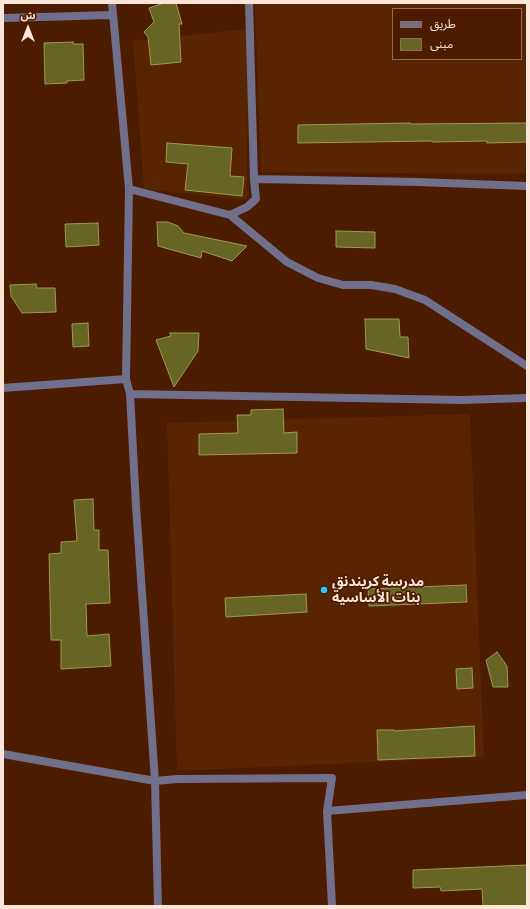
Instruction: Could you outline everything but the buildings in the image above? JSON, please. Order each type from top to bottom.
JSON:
[{"type":"street","points":[[112,3],[129,189],[126,379],[130,394],[154,781],[158,906]]},
{"type":"street","points":[[230,215],[247,207],[256,199],[254,179],[249,3]]},
{"type":"street","points":[[3,18],[113,15]]},
{"type":"street","points":[[254,179],[527,186]]},
{"type":"street","points":[[129,189],[230,215],[287,262],[318,278],[343,285],[371,285],[395,289],[425,300],[527,366]]},
{"type":"street","points":[[3,388],[126,379]]},
{"type":"street","points":[[130,394],[448,400],[527,398]]},
{"type":"street","points":[[3,754],[154,781],[177,779],[332,778],[327,811],[332,906]]},
{"type":"street","points":[[327,811],[527,795]]},
{"type":"shaded area","points":[[255,3],[527,3],[527,174],[261,172]]},
{"type":"shaded area","points":[[248,29],[247,200],[144,189],[133,41]]},
{"type":"shaded area","name":"مدرسة كريندنق بنات الأساسية","points":[[470,414],[484,757],[177,771],[167,423]]},
{"type":"place","name":"مدرسة كريندنق بنات الأساسية","points":[[324,590]]}]
